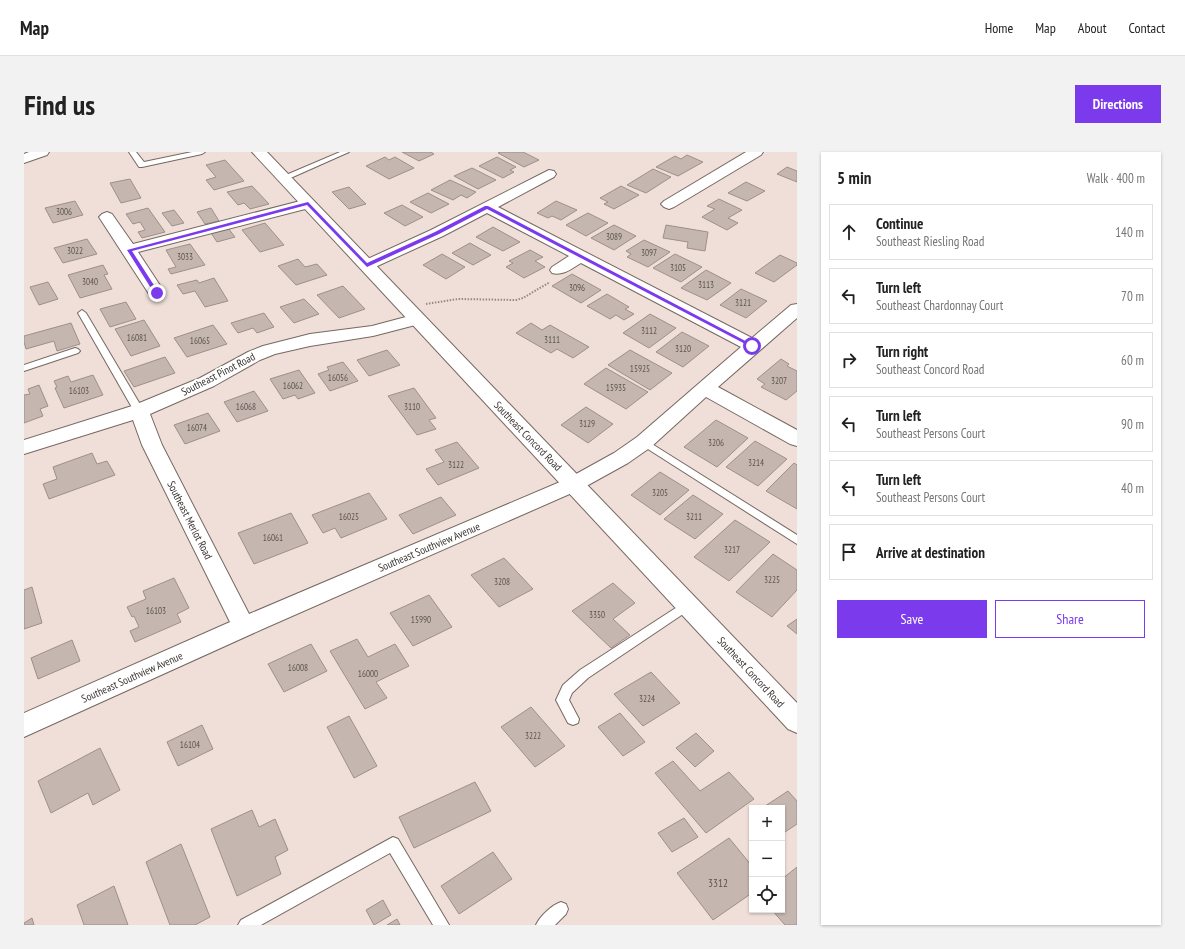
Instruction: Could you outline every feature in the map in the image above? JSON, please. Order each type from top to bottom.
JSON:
[{"type":"street","points":[[24,159],[42,152]]},
{"type":"street","name":"Southeast Concord Road","points":[[259,152],[797,721]]},
{"type":"street","points":[[669,204],[756,152]]},
{"type":"street","points":[[367,266],[437,233],[549,174]]},
{"type":"street","points":[[129,250],[308,204]]},
{"type":"street","points":[[487,207],[752,346]]},
{"type":"street","points":[[107,217],[157,293]]},
{"type":"street","points":[[558,270],[580,256]]},
{"type":"street","name":"Southeast Southview Avenue","points":[[24,725],[244,627],[574,484],[621,458],[644,442],[752,346],[797,309]]},
{"type":"street","name":"Southeast Pinot Road","points":[[24,447],[138,411],[206,382],[254,356],[269,350],[310,340],[373,331],[413,315]]},
{"type":"street","points":[[704,388],[797,439]]},
{"type":"street","name":"Southeast Merlot Road","points":[[138,411],[152,444],[244,627]]},
{"type":"lane","points":[[132,152],[142,165],[202,152]]},
{"type":"lane","points":[[283,178],[346,152]]},
{"type":"lane","points":[[82,313],[138,411]]},
{"type":"lane","points":[[24,368],[75,351]]},
{"type":"lane","points":[[644,442],[797,540]]},
{"type":"lane","points":[[573,719],[562,700],[567,689],[584,674],[688,605]]},
{"type":"lane","points":[[246,925],[393,844],[441,925]]},
{"type":"lane","points":[[544,925],[561,909]]},
{"type":"path","points":[[413,315],[430,303],[458,299],[516,300],[547,285],[561,273],[558,270]]},
{"type":"building","points":[[402,152],[431,152],[434,154],[419,161]]},
{"type":"building","points":[[523,152],[539,160],[524,167],[498,153]]},
{"type":"building","points":[[687,155],[703,162],[678,176],[656,167],[675,156],[681,159]]},
{"type":"building","points":[[385,157],[389,160],[395,157],[414,168],[389,179],[366,166]]},
{"type":"building","points":[[497,157],[516,167],[510,170],[514,172],[503,178],[479,166]]},
{"type":"building","points":[[225,160],[244,181],[214,190],[206,180],[216,177],[206,165]]},
{"type":"building","points":[[787,167],[797,171],[797,182],[777,174]]},
{"type":"building","points":[[472,168],[496,180],[478,189],[454,176]]},
{"type":"building","points":[[653,169],[671,177],[646,193],[627,185]]},
{"type":"building","points":[[130,179],[141,198],[121,203],[110,183]]},
{"type":"building","points":[[450,180],[476,192],[467,198],[461,195],[453,200],[431,190]]},
{"type":"building","points":[[746,182],[765,191],[747,201],[728,193]]},
{"type":"building","points":[[252,186],[269,204],[250,209],[244,203],[238,205],[227,192]]},
{"type":"building","points":[[621,186],[639,195],[614,209],[604,204],[608,202],[600,198]]},
{"type":"building","points":[[349,187],[366,204],[349,209],[332,192]]},
{"type":"building","points":[[428,193],[449,204],[431,213],[410,202]]},
{"type":"building","points":[[719,199],[742,210],[728,218],[738,223],[727,230],[702,217],[715,209],[707,206]]},
{"type":"building","points":[[75,201],[83,215],[53,223],[45,208]]},
{"type":"building","points":[[556,201],[577,210],[561,220],[552,216],[548,218],[537,213]]},
{"type":"building","points":[[402,205],[423,217],[405,226],[384,213]]},
{"type":"building","points":[[148,208],[165,232],[142,238],[138,232],[145,230],[140,222],[133,224],[126,214]]},
{"type":"building","points":[[211,208],[219,221],[205,224],[197,212]]},
{"type":"building","points":[[174,210],[184,223],[172,226],[162,213]]},
{"type":"building","points":[[588,213],[608,223],[586,236],[566,225]]},
{"type":"building","points":[[265,223],[284,245],[260,252],[242,230]]},
{"type":"building","points":[[614,225],[636,236],[614,250],[591,238]]},
{"type":"building","points":[[666,225],[708,232],[705,251],[687,248],[688,242],[663,238]]},
{"type":"building","points":[[493,227],[520,242],[503,251],[476,237]]},
{"type":"building","points":[[228,228],[235,237],[217,242],[211,233]]},
{"type":"building","points":[[87,239],[97,254],[63,263],[54,248]]},
{"type":"building","points":[[644,240],[670,252],[648,267],[627,257],[631,254],[626,251]]},
{"type":"building","points":[[470,243],[491,255],[473,265],[452,253]]},
{"type":"building","points":[[190,244],[205,265],[171,274],[168,269],[176,267],[166,250]]},
{"type":"building","points":[[530,250],[543,257],[535,261],[545,267],[524,278],[506,267],[513,263],[509,261]]},
{"type":"building","points":[[442,254],[465,267],[446,279],[423,265]]},
{"type":"building","points":[[675,254],[702,267],[681,282],[653,268]]},
{"type":"building","points":[[780,255],[797,263],[797,265],[774,282],[755,273]]},
{"type":"building","points":[[298,259],[305,267],[317,264],[327,275],[296,285],[278,266]]},
{"type":"building","points":[[103,265],[108,274],[104,275],[112,289],[80,298],[68,275]]},
{"type":"building","points":[[706,270],[731,283],[707,300],[681,288]]},
{"type":"building","points":[[572,274],[601,290],[581,303],[552,286]]},
{"type":"building","points":[[214,278],[228,301],[205,307],[195,291],[183,294],[177,285],[197,280],[199,283]]},
{"type":"building","points":[[48,282],[58,299],[39,305],[30,287]]},
{"type":"building","points":[[343,286],[365,309],[339,318],[317,295]]},
{"type":"building","points":[[741,289],[767,301],[746,318],[720,305]]},
{"type":"building","points":[[607,294],[629,307],[625,309],[634,314],[624,320],[616,315],[610,319],[587,306]]},
{"type":"building","points":[[304,299],[319,314],[294,323],[280,307]]},
{"type":"building","points":[[126,302],[136,319],[110,327],[100,309]]},
{"type":"building","points":[[264,313],[274,327],[257,333],[253,328],[238,333],[231,323]]},
{"type":"building","points":[[650,314],[676,328],[649,348],[623,333]]},
{"type":"building","points":[[144,320],[160,346],[131,356],[115,329]]},
{"type":"building","points":[[71,323],[80,344],[57,351],[54,341],[26,349],[24,336]]},
{"type":"building","points":[[531,323],[542,330],[550,325],[589,347],[573,358],[557,349],[551,353],[516,333]]},
{"type":"building","points":[[213,325],[227,344],[187,357],[174,338]]},
{"type":"building","points":[[682,332],[709,346],[683,367],[656,352]]},
{"type":"building","points":[[387,350],[400,365],[369,376],[357,360]]},
{"type":"building","points":[[630,350],[672,373],[650,390],[608,365]]},
{"type":"building","points":[[165,357],[175,373],[134,387],[124,371]]},
{"type":"building","points":[[781,359],[789,364],[787,366],[797,371],[797,391],[786,400],[761,387],[765,384],[757,379]]},
{"type":"building","points":[[343,362],[358,381],[330,391],[318,374],[329,370],[327,367]]},
{"type":"building","points":[[606,368],[648,392],[626,409],[584,384]]},
{"type":"building","points":[[299,370],[315,393],[298,399],[295,395],[283,399],[270,379]]},
{"type":"building","points":[[93,375],[103,395],[64,408],[55,388],[57,387],[54,381],[68,376],[71,382]]},
{"type":"building","points":[[39,385],[48,406],[40,409],[43,416],[24,423],[24,395],[30,394],[28,389]]},
{"type":"building","points":[[414,388],[436,418],[429,420],[436,429],[417,435],[388,396]]},
{"type":"building","points":[[254,391],[268,411],[237,422],[224,402]]},
{"type":"building","points":[[586,407],[613,424],[588,443],[561,425]]},
{"type":"building","points":[[208,413],[220,431],[185,444],[174,425]]},
{"type":"building","points":[[716,420],[748,438],[717,467],[684,447]]},
{"type":"building","points":[[755,441],[787,459],[758,486],[726,467]]},
{"type":"building","points":[[457,442],[479,468],[438,485],[426,469],[444,462],[435,450]]},
{"type":"building","points":[[92,453],[97,464],[107,461],[115,475],[49,499],[43,484],[57,479],[53,467]]},
{"type":"building","points":[[794,463],[797,465],[797,509],[766,491]]},
{"type":"building","points":[[660,472],[689,490],[660,515],[631,495]]},
{"type":"building","points":[[369,493],[387,519],[341,538],[335,528],[323,533],[312,515]]},
{"type":"building","points":[[693,495],[723,514],[695,539],[664,519]]},
{"type":"building","points":[[441,497],[456,515],[413,534],[399,515]]},
{"type":"building","points":[[291,513],[308,543],[254,564],[238,533]]},
{"type":"building","points":[[735,520],[770,542],[729,581],[694,557]]},
{"type":"building","points":[[773,554],[797,570],[797,590],[772,617],[736,592]]},
{"type":"building","points":[[504,558],[533,589],[499,607],[471,575]]},
{"type":"building","points":[[174,578],[189,608],[177,614],[181,622],[135,642],[130,631],[139,627],[134,616],[132,617],[127,607],[146,599],[143,591]]},
{"type":"building","points":[[613,583],[635,603],[613,619],[630,635],[611,648],[572,611]]},
{"type":"building","points":[[32,587],[42,623],[24,629],[24,590]]},
{"type":"building","points":[[429,595],[452,627],[413,646],[390,613]]},
{"type":"building","points":[[797,619],[797,634],[787,626]]},
{"type":"building","points":[[357,639],[368,657],[395,644],[409,666],[376,682],[387,698],[365,709],[330,651]]},
{"type":"building","points":[[72,640],[80,661],[38,679],[31,658]]},
{"type":"building","points":[[311,644],[327,671],[284,692],[268,664]]},
{"type":"building","points":[[651,672],[680,703],[643,726],[614,694]]},
{"type":"building","points":[[531,707],[565,746],[535,767],[501,727]]},
{"type":"building","points":[[620,713],[645,742],[623,756],[598,727]]},
{"type":"building","points":[[349,716],[377,766],[354,778],[327,727]]},
{"type":"building","points":[[202,725],[213,749],[178,766],[167,742]]},
{"type":"building","points":[[696,733],[714,751],[695,767],[676,748]]},
{"type":"building","points":[[100,748],[120,790],[93,805],[88,793],[51,813],[38,781]]},
{"type":"building","points":[[673,761],[700,791],[729,772],[754,799],[706,833],[655,773]]},
{"type":"building","points":[[475,782],[491,811],[414,848],[399,817]]},
{"type":"building","points":[[788,791],[797,801],[797,824],[785,832],[785,805],[767,805]]},
{"type":"building","points":[[252,810],[259,827],[275,819],[288,850],[275,857],[281,874],[237,896],[211,829]]},
{"type":"building","points":[[684,818],[698,837],[672,852],[658,833]]},
{"type":"building","points":[[729,838],[749,862],[749,895],[713,920],[677,873]]},
{"type":"building","points":[[181,844],[210,917],[195,925],[170,925],[146,862]]},
{"type":"building","points":[[493,852],[512,879],[459,914],[441,886]]},
{"type":"building","points":[[797,867],[797,925],[785,925],[775,913],[785,913],[785,877]]},
{"type":"building","points":[[114,886],[128,925],[84,925],[77,905]]},
{"type":"building","points":[[383,900],[391,915],[374,925],[366,910]]},
{"type":"building","points":[[32,918],[34,925],[24,925],[24,923]]},
{"type":"building","points":[[397,919],[400,925],[387,925]]},
{"type":"route","points":[[157,293],[129,250],[308,204],[367,266],[437,233],[487,207],[752,346]]}]
